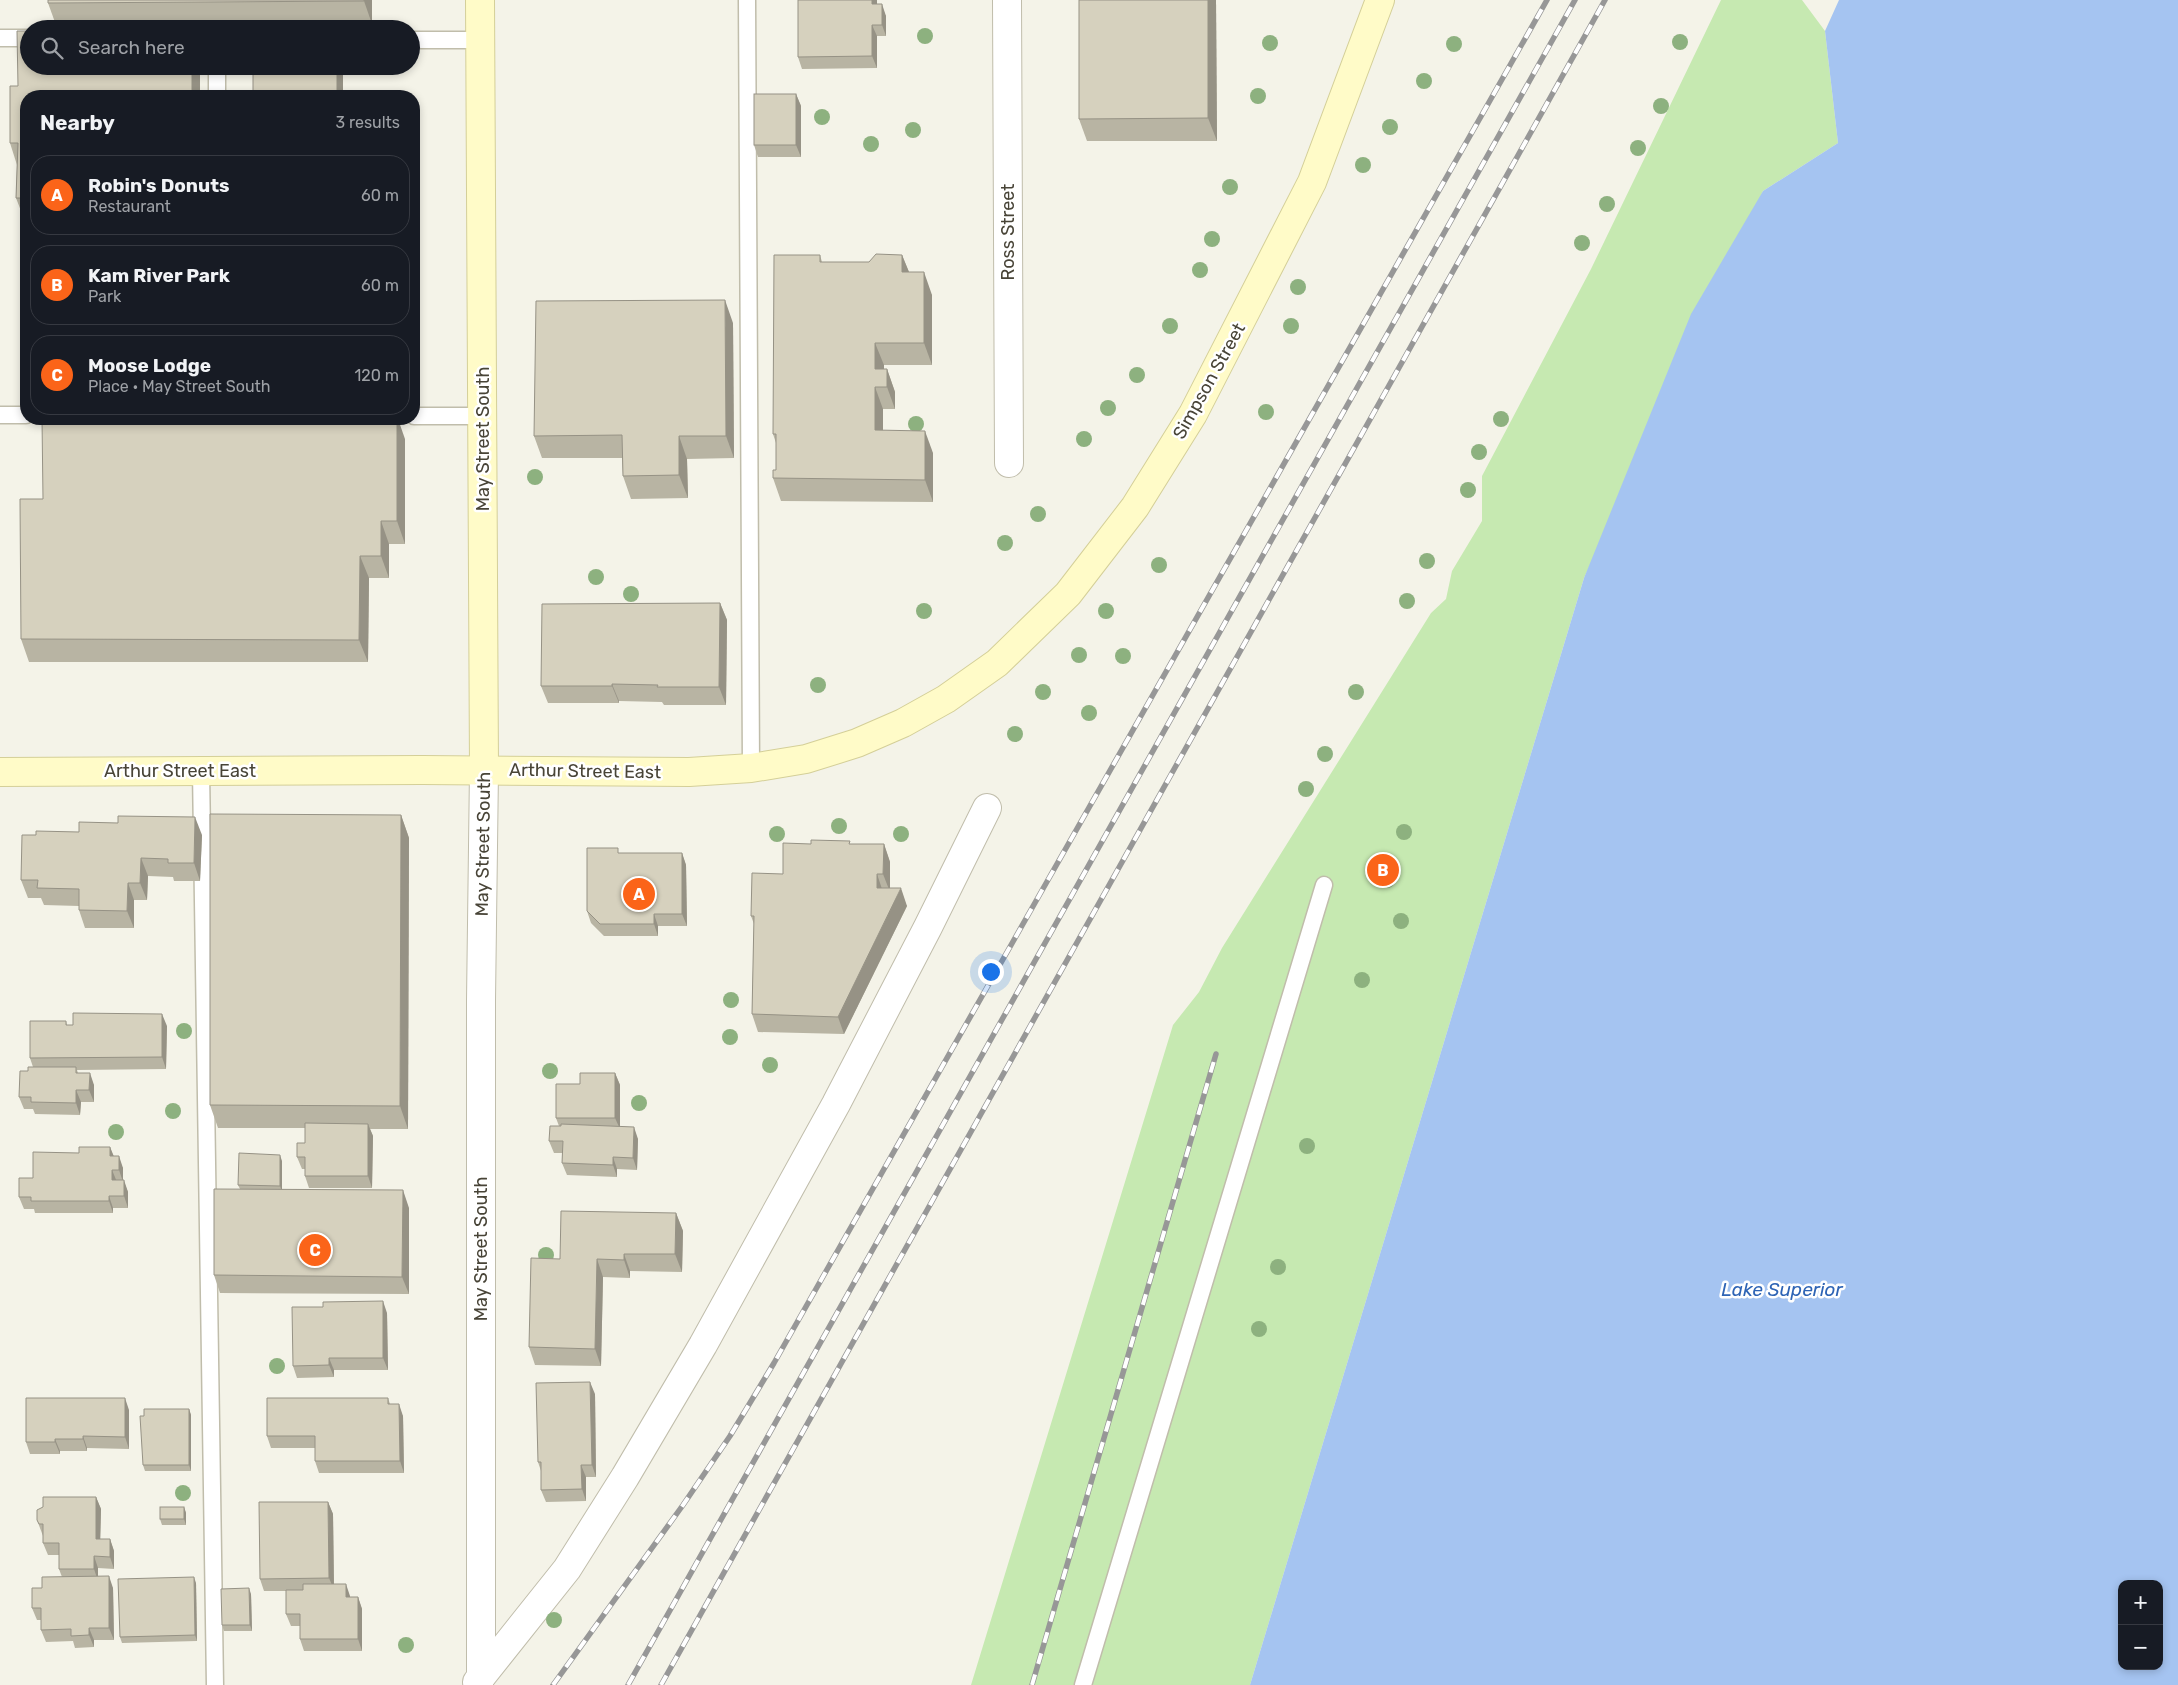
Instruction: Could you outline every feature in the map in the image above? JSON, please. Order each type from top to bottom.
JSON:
[{"type":"main road","name":"May Street South","points":[[480,0],[484,770]]},
{"type":"main road","name":"Simpson Street","points":[[946,699],[997,663],[1068,594],[1135,507],[1193,414],[1312,182],[1380,0]]},
{"type":"main road","name":"Arthur Street East","points":[[0,772],[484,770],[689,772],[751,768],[806,759],[857,742],[903,723],[946,699]]},
{"type":"street","name":"Ross Street","points":[[1007,0],[1009,463]]},
{"type":"street","name":"May Street South","points":[[478,1681],[484,770]]},
{"type":"street","points":[[478,1681],[567,1570],[698,1354],[836,1104],[928,927],[987,808]]},
{"type":"lane","points":[[747,0],[751,768]]},
{"type":"lane","points":[[0,38],[20,38]]},
{"type":"lane","points":[[420,40],[480,40]]},
{"type":"lane","points":[[217,75],[217,90]]},
{"type":"lane","points":[[0,415],[20,415]]},
{"type":"lane","points":[[420,416],[482,416]]},
{"type":"lane","points":[[201,771],[216,1685]]},
{"type":"lane","points":[[1083,1685],[1324,885]]},
{"type":"green space","points":[[1721,0],[1802,0],[1825,31],[1838,143],[1763,191],[1584,578],[1250,1685],[971,1685],[1173,1025],[1199,992],[1222,948],[1431,613],[1446,599],[1452,571],[1482,521],[1482,476],[1591,269]]},
{"type":"water","name":"Lake Superior","points":[[1839,0],[2178,0],[2178,1685],[1250,1685],[1584,578],[1691,314],[1763,191],[1838,143],[1825,31]]},
{"type":"building","points":[[48,0],[364,0],[364,1],[48,3]]},
{"type":"building","points":[[798,0],[872,0],[872,4],[882,4],[882,25],[872,25],[872,56],[798,57]]},
{"type":"building","points":[[1079,0],[1208,0],[1208,118],[1079,119]]},
{"type":"building","points":[[17,31],[20,31],[20,75],[192,75],[192,90],[20,90],[20,198],[16,198],[18,143],[10,143],[10,86],[18,86]]},
{"type":"building","points":[[253,75],[337,75],[337,90],[253,90]]},
{"type":"building","points":[[754,94],[796,94],[796,145],[754,145]]},
{"type":"building","points":[[876,254],[902,255],[902,272],[924,272],[924,343],[875,343],[875,369],[887,369],[887,387],[875,387],[875,430],[925,431],[925,480],[773,478],[773,470],[776,470],[776,434],[773,434],[774,255],[820,255],[820,262],[869,262]]},
{"type":"building","points":[[725,300],[726,436],[679,436],[679,475],[623,476],[622,435],[534,436],[536,301]]},
{"type":"building","points":[[42,425],[397,425],[397,521],[381,521],[381,556],[360,556],[359,640],[21,639],[20,499],[43,499]]},
{"type":"building","points":[[720,603],[719,687],[657,687],[658,685],[612,684],[612,686],[541,686],[542,604]]},
{"type":"building","points":[[210,814],[401,815],[400,1106],[210,1105]]},
{"type":"building","points":[[118,816],[195,817],[194,863],[168,863],[168,859],[141,858],[140,883],[128,883],[127,911],[79,910],[79,889],[37,888],[38,880],[21,880],[22,835],[36,835],[36,831],[79,832],[79,822],[118,823]]},
{"type":"building","points":[[811,840],[850,841],[849,844],[884,844],[883,874],[877,874],[877,888],[901,888],[838,1017],[752,1014],[754,916],[751,916],[752,873],[783,874],[783,843],[811,844]]},
{"type":"building","points":[[587,848],[618,848],[618,853],[682,853],[682,914],[654,914],[654,924],[600,924],[587,911]]},
{"type":"building","points":[[73,1013],[162,1014],[162,1057],[30,1058],[30,1021],[66,1021],[66,1025],[73,1025]]},
{"type":"building","points":[[28,1067],[76,1067],[76,1073],[90,1073],[89,1090],[76,1090],[76,1103],[31,1102],[31,1097],[19,1097],[20,1071],[28,1071]]},
{"type":"building","points":[[580,1073],[615,1073],[615,1118],[556,1118],[556,1084],[580,1084]]},
{"type":"building","points":[[305,1123],[368,1124],[368,1176],[305,1176],[305,1157],[297,1157],[297,1143],[305,1143]]},
{"type":"building","points":[[561,1124],[634,1127],[633,1158],[613,1157],[613,1165],[562,1163],[563,1141],[549,1141],[550,1126],[561,1126]]},
{"type":"building","points":[[79,1147],[110,1147],[110,1156],[119,1156],[119,1170],[112,1170],[112,1180],[124,1180],[124,1196],[109,1196],[109,1201],[31,1201],[31,1197],[19,1197],[19,1178],[33,1178],[33,1152],[79,1153]]},
{"type":"building","points":[[239,1153],[280,1155],[280,1186],[238,1185]]},
{"type":"building","points":[[214,1189],[403,1190],[402,1277],[214,1275]]},
{"type":"building","points":[[561,1211],[676,1213],[675,1254],[624,1254],[624,1260],[597,1259],[595,1349],[529,1347],[531,1258],[560,1259]]},
{"type":"building","points":[[383,1301],[383,1358],[329,1358],[329,1365],[293,1366],[292,1307],[323,1307],[323,1302]]},
{"type":"building","points":[[590,1382],[592,1465],[581,1465],[582,1489],[541,1490],[541,1462],[538,1462],[536,1383]]},
{"type":"building","points":[[26,1398],[125,1398],[125,1437],[83,1436],[83,1439],[55,1439],[55,1442],[26,1442]]},
{"type":"building","points":[[267,1398],[388,1398],[388,1404],[399,1404],[400,1461],[315,1461],[315,1436],[267,1436]]},
{"type":"building","points":[[144,1409],[189,1409],[189,1465],[143,1465],[140,1416],[144,1416]]},
{"type":"building","points":[[43,1497],[96,1497],[96,1539],[110,1539],[110,1557],[94,1556],[94,1569],[59,1569],[59,1543],[43,1543],[43,1524],[39,1524],[37,1520],[37,1510],[43,1507]]},
{"type":"building","points":[[259,1502],[328,1502],[329,1578],[260,1579]]},
{"type":"building","points":[[160,1507],[184,1507],[184,1519],[160,1519]]},
{"type":"building","points":[[109,1576],[109,1628],[89,1628],[89,1635],[71,1636],[71,1629],[41,1630],[41,1608],[32,1608],[32,1588],[42,1588],[42,1577]]},
{"type":"building","points":[[194,1577],[195,1635],[120,1637],[118,1579]]},
{"type":"building","points":[[303,1584],[346,1584],[346,1597],[358,1597],[358,1639],[300,1639],[300,1614],[286,1614],[286,1590],[303,1590]]},
{"type":"building","points":[[249,1588],[250,1625],[222,1625],[221,1589]]},
{"type":"railway","points":[[553,1685],[683,1505],[730,1436],[774,1363],[1547,0]]},
{"type":"railway","points":[[628,1685],[1575,0]]},
{"type":"railway","points":[[661,1685],[1605,0]]},
{"type":"railway","points":[[1032,1685],[1216,1054]]},
{"type":"place","name":"Kam River Park","points":[[1383,870]]},
{"type":"place","name":"Robin's Donuts","points":[[639,894]]},
{"type":"place","name":"Moose Lodge","points":[[315,1250]]}]
